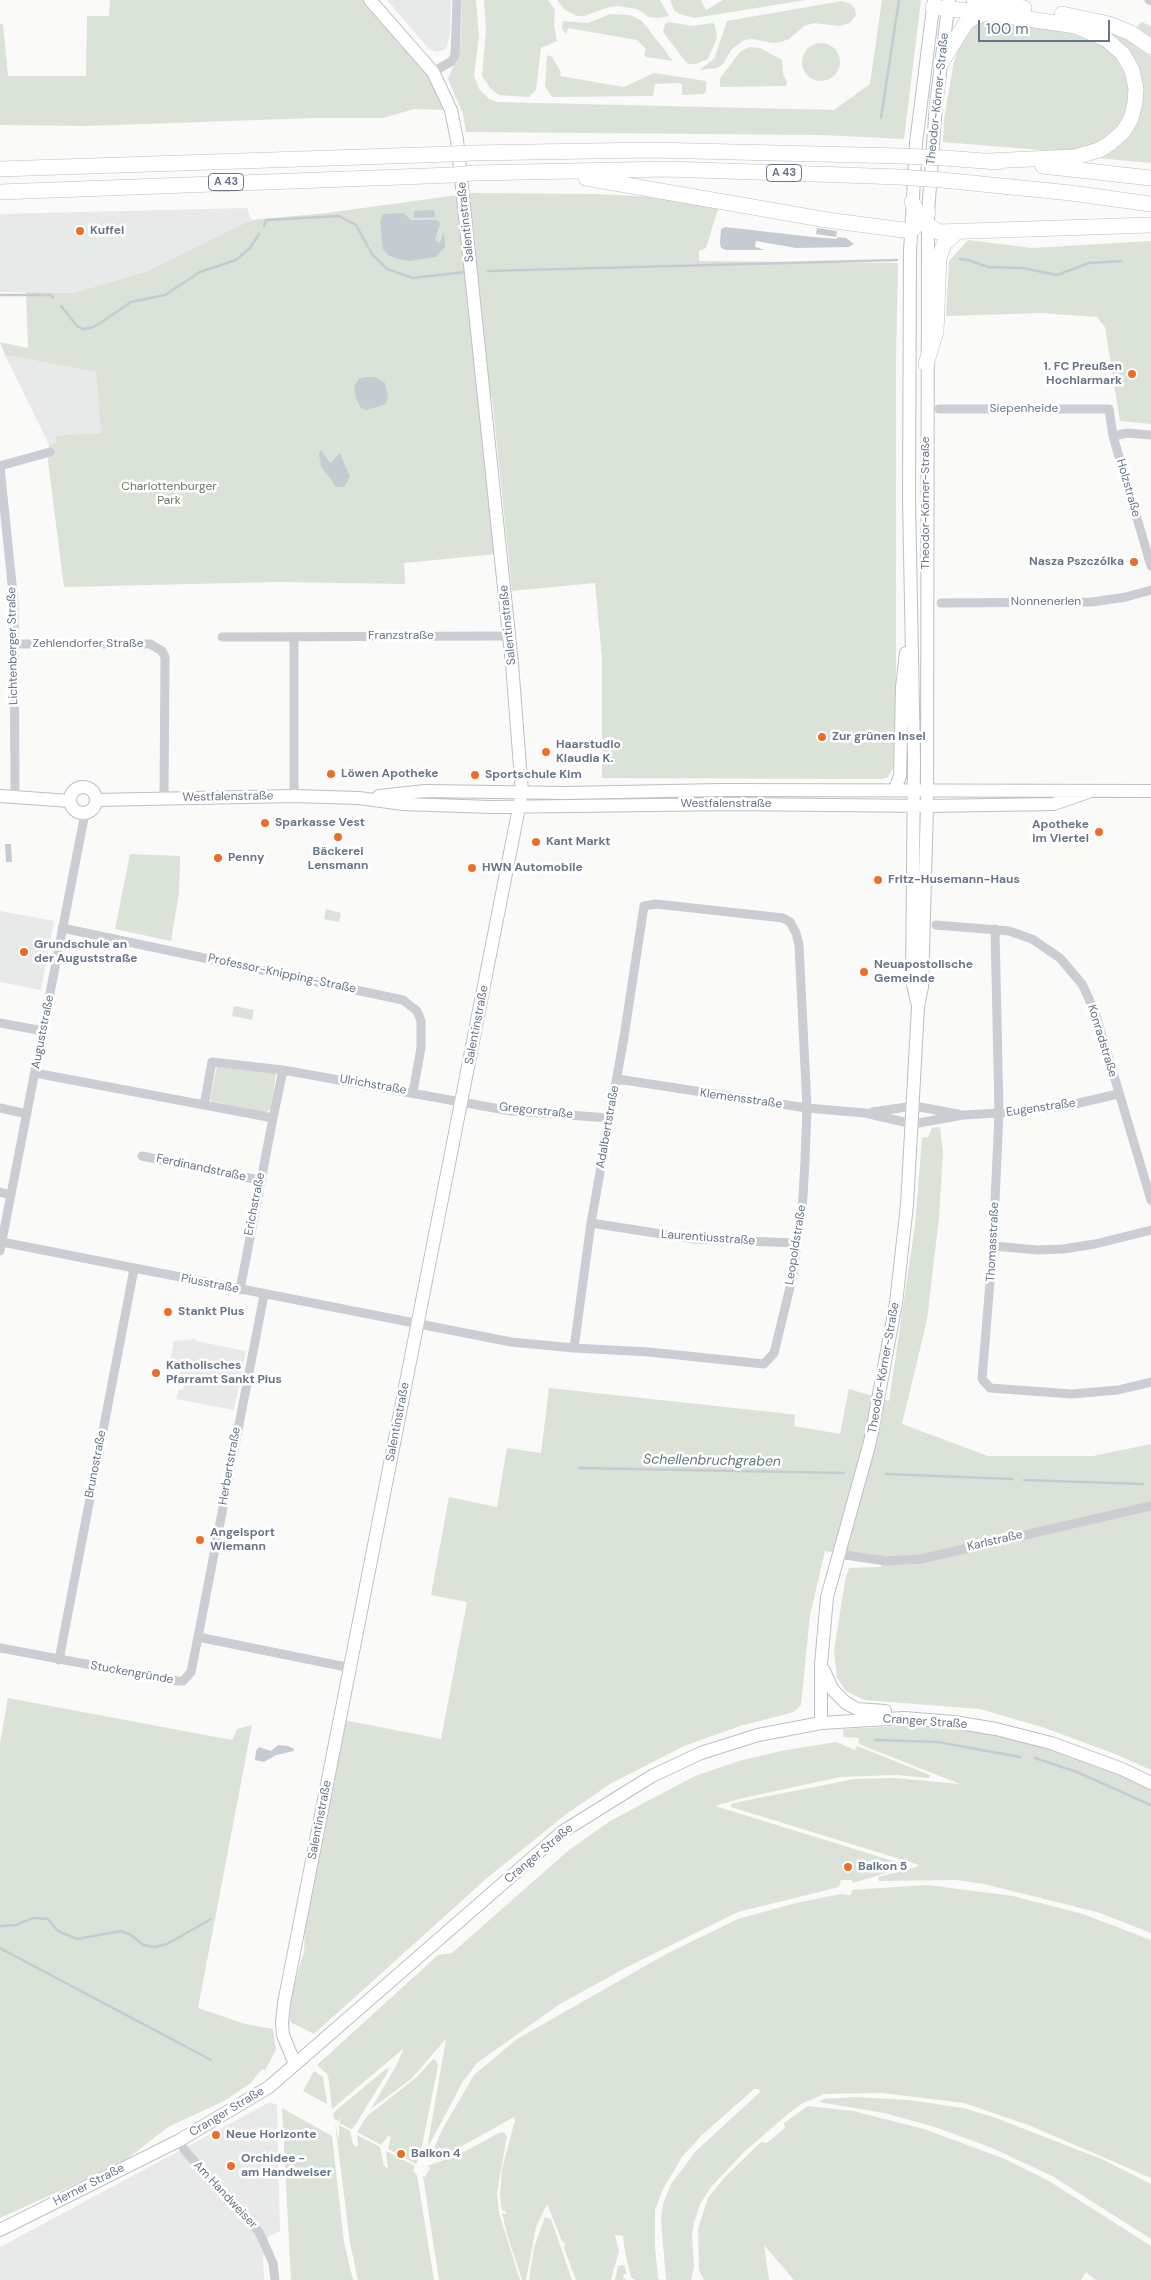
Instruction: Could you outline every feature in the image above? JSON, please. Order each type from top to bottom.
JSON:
[{"type":"highway","points":[[941,4],[984,4],[1092,19],[1131,33],[1151,47]]},
{"type":"highway","points":[[941,63],[966,23],[974,17],[984,4]]},
{"type":"highway","points":[[984,4],[1076,26],[1106,39],[1123,54],[1132,70],[1136,89],[1131,119],[1123,132],[1099,150],[1075,157],[988,161]]},
{"type":"highway","name":"A 43","points":[[0,169],[472,153],[651,150],[944,158],[1151,178]]},
{"type":"highway","name":"A 43","points":[[0,192],[474,173],[668,169],[942,180],[1071,193],[1151,204]]},
{"type":"highway","points":[[517,172],[588,178],[827,220],[922,223],[939,232],[1151,225]]},
{"type":"highway","points":[[912,202],[922,223]]},
{"type":"highway","points":[[926,364],[936,332],[939,258],[944,244],[958,231]]},
{"type":"main road","name":"Salentinstraße","points":[[295,2064],[283,2035],[284,2003],[522,792],[509,636],[457,140],[451,110],[433,72],[370,0]]},
{"type":"main road","name":"Theodor-Körner-Straße","points":[[921,790],[911,611],[909,407],[922,223],[941,63],[941,4]]},
{"type":"main road","name":"Theodor-Körner-Straße","points":[[912,202],[920,99],[941,4]]},
{"type":"main road","name":"Theodor-Körner-Straße","points":[[821,1723],[821,1664],[827,1597],[838,1554],[864,1471],[893,1321],[907,1205],[913,1124],[918,1007],[923,953],[920,806],[926,364],[922,223]]},
{"type":"main road","name":"Theodor-Körner-Straße","points":[[895,790],[900,776],[902,687],[911,611]]},
{"type":"main road","points":[[83,788],[90,790],[96,800],[94,807],[85,813],[75,810],[70,801],[75,790],[83,788]]},
{"type":"main road","name":"Westfalenstraße","points":[[359,798],[425,791],[1151,791]]},
{"type":"main road","name":"Westfalenstraße","points":[[96,800],[164,797],[294,796],[359,798],[403,804],[519,806],[732,804],[920,806],[1054,804],[1091,791]]},
{"type":"main road","points":[[0,796],[70,801]]},
{"type":"main road","name":"Cranger Straße","points":[[821,1664],[838,1696],[858,1709],[917,1712],[978,1719],[996,1729]]},
{"type":"main road","name":"Cranger Straße","points":[[178,2140],[246,2103],[272,2085],[562,1832],[652,1776],[701,1753],[758,1734],[821,1723],[904,1718],[954,1722],[996,1729],[1087,1756],[1151,1783]]},
{"type":"main road","name":"Herner Straße","points":[[0,2230],[178,2140]]},
{"type":"street","points":[[433,72],[452,61],[455,55],[458,0]]},
{"type":"street","name":"Siepenheide","points":[[939,409],[1109,409]]},
{"type":"street","name":"Holzstraße","points":[[1109,409],[1113,436],[1150,561]]},
{"type":"street","points":[[1113,436],[1128,433],[1151,435]]},
{"type":"street","points":[[0,467],[50,452]]},
{"type":"street","name":"Lichtenberger Straße","points":[[0,467],[14,603],[15,796]]},
{"type":"street","name":"Nonnenerlen","points":[[941,603],[1092,602],[1126,597],[1151,590]]},
{"type":"street","name":"Franzstraße","points":[[222,637],[509,636]]},
{"type":"street","points":[[294,637],[294,796]]},
{"type":"street","name":"Zehlendorfer Straße","points":[[15,644],[150,644],[162,651],[165,657],[164,797]]},
{"type":"street","name":"Auguststraße","points":[[1,1246],[85,813]]},
{"type":"street","name":"Leopoldstraße","points":[[418,1326],[511,1342],[649,1352],[764,1364],[774,1353],[792,1275],[803,1197],[807,1108],[799,945],[796,933],[790,922],[783,918],[656,904],[644,906]]},
{"type":"street","name":"Adalbertstraße","points":[[574,1348],[591,1223],[617,1079],[644,906]]},
{"type":"street","name":"Konradstraße","points":[[936,925],[994,930],[1021,935],[1048,949],[1060,958],[1082,984],[1094,1012],[1151,1200]]},
{"type":"street","name":"Professor-Knipping-Straße","points":[[62,928],[403,1000],[417,1012],[421,1021],[421,1048],[413,1092]]},
{"type":"street","name":"Thomasstraße","points":[[994,930],[999,1113],[993,1246],[982,1379],[985,1385],[990,1388],[1072,1394],[1118,1390],[1151,1382]]},
{"type":"street","points":[[0,1023],[43,1031]]},
{"type":"street","name":"Ulrichstraße","points":[[204,1105],[212,1062],[283,1070],[462,1101]]},
{"type":"street","points":[[35,1073],[273,1118],[283,1070]]},
{"type":"street","name":"Klemensstraße","points":[[617,1079],[807,1108],[865,1113],[913,1124]]},
{"type":"street","name":"Eugenstraße","points":[[913,1124],[963,1115],[1066,1106],[1118,1094]]},
{"type":"street","name":"Gregorstraße","points":[[462,1101],[511,1111],[610,1118]]},
{"type":"street","name":"Klemensstraße","points":[[865,1113],[914,1106]]},
{"type":"street","name":"Eugenstraße","points":[[914,1106],[963,1115]]},
{"type":"street","points":[[0,1108],[27,1114]]},
{"type":"street","name":"Erichstraße","points":[[240,1290],[273,1118]]},
{"type":"street","name":"Ferdinandstraße","points":[[142,1156],[260,1180]]},
{"type":"street","points":[[0,1192],[11,1195]]},
{"type":"street","name":"Laurentiusstraße","points":[[591,1223],[694,1239],[797,1243]]},
{"type":"street","points":[[993,1246],[1038,1250],[1063,1249],[1095,1244],[1151,1230]]},
{"type":"street","name":"Piusstraße","points":[[1,1246],[134,1269],[418,1326]]},
{"type":"street","name":"Brunostraße","points":[[59,1660],[134,1269]]},
{"type":"street","name":"Herbertstraße","points":[[198,1637],[264,1295]]},
{"type":"street","name":"Karlstraße","points":[[838,1554],[886,1561],[921,1559],[1151,1506]]},
{"type":"street","points":[[198,1637],[350,1668]]},
{"type":"street","name":"Stuckengründe","points":[[0,1648],[183,1681],[191,1672],[198,1637]]},
{"type":"street","name":"Am Handweiser","points":[[178,2140],[186,2152],[259,2232],[274,2263],[275,2280]]},
{"type":"shaded area","points":[[387,0],[451,0],[450,36],[446,49],[437,52],[429,49]]},
{"type":"shaded area","points":[[247,208],[251,220],[145,272],[73,293],[0,292],[0,214]]},
{"type":"shaded area","points":[[434,210],[435,217],[414,218],[414,211]]},
{"type":"shaded area","points":[[404,213],[411,220],[437,220],[440,223],[435,240],[440,243],[444,232],[445,247],[436,257],[408,261],[388,255],[383,249],[380,221],[383,214]]},
{"type":"shaded area","points":[[725,227],[813,237],[846,238],[854,244],[849,247],[796,248],[756,241],[755,247],[765,250],[726,250],[721,248],[720,243],[721,229]]},
{"type":"shaded area","points":[[817,228],[837,231],[836,237],[816,234]]},
{"type":"shaded area","points":[[5,355],[96,372],[101,433],[55,437],[57,442],[49,445]]},
{"type":"shaded area","points":[[375,377],[385,383],[388,397],[386,404],[367,410],[361,408],[356,399],[354,386],[359,379]]},
{"type":"shaded area","points":[[321,450],[330,463],[340,453],[350,477],[344,487],[336,487],[321,466],[319,454]]},
{"type":"shaded area","points":[[5,844],[11,844],[12,862],[6,862]]},
{"type":"shaded area","name":"Grundschule an der Auguststraße","points":[[0,911],[54,921],[41,990],[0,982]]},
{"type":"shaded area","points":[[196,1339],[196,1341],[246,1351],[234,1410],[176,1399],[179,1389],[183,1390],[185,1379],[179,1377],[181,1365],[170,1363],[174,1341]]},
{"type":"shaded area","points":[[278,1745],[288,1746],[294,1749],[294,1751],[276,1755],[264,1762],[255,1760],[256,1751],[259,1747],[271,1751]]},
{"type":"shaded area","points":[[270,2102],[277,2105],[280,2231],[268,2237],[263,2258],[264,2280],[0,2280],[0,2247]]},
{"type":"green space","points":[[110,0],[363,0],[431,78],[445,110],[414,109],[383,118],[316,118],[86,126],[0,125],[0,24],[3,24],[8,76],[86,76],[87,16],[109,16]]},
{"type":"green space","points":[[462,0],[476,0],[479,36],[474,76],[479,89],[489,99],[497,102],[834,110],[870,84],[882,0],[921,0],[904,139],[820,135],[466,132],[463,114],[448,79],[460,50]]},
{"type":"green space","points":[[484,0],[548,0],[555,10],[554,25],[557,41],[541,48],[536,90],[529,97],[499,95],[490,88],[482,76],[486,31]]},
{"type":"green space","points":[[557,0],[660,0],[669,16],[649,17],[637,9],[618,6],[609,7],[584,16],[577,16],[565,10]]},
{"type":"green space","points":[[670,0],[701,0],[706,10],[723,0],[806,0],[694,18],[674,10]]},
{"type":"green space","points":[[842,1],[851,4],[855,9],[856,15],[850,23],[839,26],[814,23],[804,26],[789,39],[781,42],[744,40],[731,50],[723,64],[717,68],[699,70],[714,59],[727,21]]},
{"type":"green space","points":[[610,14],[630,15],[642,21],[673,61],[646,57],[644,54],[646,49],[637,40],[568,28],[566,34],[562,29],[563,21],[588,23]]},
{"type":"green space","points":[[984,19],[1068,31],[1096,40],[1109,50],[1121,63],[1130,87],[1127,110],[1116,130],[1095,145],[1082,150],[1052,151],[943,142],[944,119],[954,61],[962,42],[972,27]]},
{"type":"green space","points":[[669,22],[693,26],[713,23],[717,38],[708,59],[696,64],[688,64],[663,32],[665,24]]},
{"type":"green space","points":[[1142,22],[1151,26],[1151,42],[1135,28]]},
{"type":"green space","points":[[1094,26],[1133,42],[1151,56],[1151,163],[1098,158],[1113,149],[1142,83]]},
{"type":"green space","points":[[821,43],[834,49],[840,62],[834,75],[821,81],[808,75],[802,62],[808,49]]},
{"type":"green space","points":[[750,47],[760,48],[782,60],[783,74],[787,82],[786,86],[720,87],[720,78],[723,74],[741,51]]},
{"type":"green space","points":[[547,55],[552,57],[561,72],[560,76],[624,87],[654,73],[706,81],[706,92],[703,94],[682,95],[682,84],[678,83],[655,84],[653,96],[552,97],[545,86]]},
{"type":"green space","name":"Charlottenburger Park","points":[[472,193],[596,194],[654,197],[718,209],[706,248],[699,251],[699,261],[898,263],[896,361],[896,702],[893,768],[888,777],[882,779],[602,778],[602,658],[595,583],[512,591],[492,397],[480,398],[496,554],[404,563],[405,584],[278,582],[64,587],[48,461],[49,445],[57,442],[55,436],[101,433],[96,372],[5,355],[0,342],[28,348],[26,292],[73,293],[145,272],[251,220],[327,213]]},
{"type":"green space","points":[[968,240],[1032,248],[1151,241],[1151,424],[1120,421],[1105,327],[1097,317],[1042,313],[946,316],[949,261]]},
{"type":"green space","points":[[130,854],[180,856],[179,893],[171,941],[115,929]]},
{"type":"green space","points":[[326,909],[341,913],[339,922],[324,919]]},
{"type":"green space","points":[[234,1006],[254,1010],[252,1020],[232,1016]]},
{"type":"green space","points":[[217,1067],[276,1073],[271,1109],[265,1113],[211,1101],[210,1098]]},
{"type":"green space","points":[[940,1127],[943,1153],[939,1218],[927,1320],[902,1424],[988,1456],[1093,1456],[1151,1444],[1151,1770],[1115,1754],[1045,1728],[980,1709],[864,1700],[846,1691],[837,1678],[834,1651],[845,1581],[849,1568],[881,1567],[881,1561],[825,1551],[810,1615],[801,1705],[794,1712],[740,1726],[684,1746],[610,1784],[565,1815],[487,1878],[314,2034],[290,2022],[291,1994],[304,1952],[305,1925],[344,1720],[441,1739],[467,1602],[431,1595],[449,1497],[497,1507],[507,1448],[541,1453],[549,1388],[795,1415],[794,1426],[840,1434],[849,1389],[889,1401],[915,1226],[922,1138],[928,1137],[932,1128]]},
{"type":"green space","points":[[8,1698],[232,1740],[237,1729],[252,1725],[198,2008],[245,2024],[273,2029],[276,2050],[265,2070],[262,2069],[251,2083],[224,2101],[168,2127],[122,2163],[0,2218],[0,1743]]},
{"type":"green space","points":[[901,1726],[944,1727],[989,1733],[1050,1749],[1151,1788],[1151,1933],[1097,1912],[984,1884],[956,1880],[879,1881],[878,1877],[919,1865],[731,1807],[731,1804],[743,1801],[855,1779],[895,1778],[960,1784],[866,1747],[858,1743],[859,1738],[844,1737],[843,1729]]},
{"type":"green space","points":[[836,1742],[855,1750],[857,1746],[930,1775],[929,1778],[896,1775],[840,1777],[715,1806],[903,1864],[903,1868],[853,1883],[851,1880],[841,1880],[839,1887],[738,1912],[629,1966],[560,2004],[477,2063],[462,2083],[427,2149],[446,2039],[411,2079],[371,2109],[396,2066],[404,2048],[332,2109],[328,2075],[317,2065],[438,1955],[452,1953],[569,1850],[610,1821],[695,1776],[739,1761],[781,1751]]},
{"type":"green space","points":[[927,1885],[1013,1896],[1083,1914],[1151,1940],[1151,2178],[1031,2126],[964,2103],[882,2093],[824,2094],[801,2104],[788,2114],[744,2152],[711,2187],[700,2204],[694,2223],[692,2235],[694,2267],[691,2280],[666,2280],[661,2219],[663,2204],[671,2184],[696,2151],[760,2092],[759,2089],[754,2089],[701,2136],[682,2157],[663,2189],[655,2210],[655,2246],[658,2279],[661,2280],[635,2280],[631,2277],[623,2236],[615,2235],[619,2251],[611,2280],[576,2280],[564,2248],[565,2243],[562,2241],[547,2204],[536,2227],[526,2280],[522,2280],[507,2234],[502,2213],[505,2214],[506,2212],[502,2210],[500,2195],[502,2169],[515,2120],[514,2117],[446,2155],[435,2158],[432,2153],[442,2130],[474,2075],[517,2039],[668,1953],[738,1919],[796,1903],[840,1894],[851,1895],[852,1890]]},
{"type":"green space","points":[[433,2059],[436,2060],[438,2066],[420,2156],[416,2164],[388,2149],[391,2137],[388,2136],[381,2145],[357,2132],[367,2116],[417,2077]]},
{"type":"green space","points":[[387,2068],[389,2070],[354,2127],[351,2129],[339,2123],[344,2112],[339,2121],[334,2119],[333,2113]]},
{"type":"green space","points":[[314,2071],[323,2077],[327,2104],[303,2091]]},
{"type":"green space","points":[[855,2097],[909,2100],[963,2108],[996,2118],[1104,2160],[1151,2184],[1151,2239],[1052,2176],[992,2148],[938,2128],[884,2113],[819,2102],[824,2099]]},
{"type":"green space","points":[[808,2106],[853,2111],[924,2129],[1005,2159],[1049,2181],[1151,2246],[1151,2280],[1096,2280],[1086,2272],[1081,2280],[794,2280],[764,2245],[769,2280],[704,2280],[699,2270],[698,2229],[708,2198],[724,2178],[761,2142],[767,2143],[785,2128],[784,2123]]},
{"type":"green space","points":[[282,2108],[332,2136],[344,2242],[353,2280],[291,2280]]},
{"type":"green space","points":[[335,2123],[339,2140],[339,2125],[350,2131],[353,2144],[356,2147],[358,2146],[357,2135],[380,2147],[384,2166],[388,2169],[386,2151],[415,2166],[413,2171],[417,2175],[434,2280],[358,2280],[350,2243]]},
{"type":"green space","points":[[504,2132],[507,2136],[497,2193],[499,2213],[520,2280],[439,2280],[423,2176],[425,2177],[430,2168],[427,2166],[456,2156]]},
{"type":"green space","points":[[545,2217],[551,2219],[572,2280],[529,2280],[534,2248]]},
{"type":"green space","points":[[624,2265],[627,2274],[624,2274],[623,2278],[626,2280],[615,2280],[618,2266]]},
{"type":"waterway","points":[[881,118],[899,0]]},
{"type":"waterway","points":[[264,226],[266,220],[339,216],[356,225],[372,254],[387,269],[413,278],[465,272]]},
{"type":"waterway","points":[[61,306],[77,326],[83,329],[91,328],[131,302],[165,295],[200,272],[236,260],[250,248],[259,234]]},
{"type":"waterway","points":[[960,259],[988,267],[1023,268],[1057,275],[1089,263],[1121,261]]},
{"type":"waterway","points":[[488,271],[897,260]]},
{"type":"waterway","points":[[0,295],[51,295],[53,298]]},
{"type":"waterway","name":"Schellenbruchgraben","points":[[579,1468],[844,1473]]},
{"type":"waterway","name":"Schellenbruchgraben","points":[[886,1474],[1013,1479]]},
{"type":"waterway","name":"Schellenbruchgraben","points":[[1024,1480],[1143,1484]]},
{"type":"waterway","points":[[875,1740],[938,1742],[1020,1757]]},
{"type":"waterway","points":[[1035,1758],[1077,1772],[1151,1805]]},
{"type":"waterway","points":[[0,1926],[16,1925],[33,1918],[48,1919],[58,1931],[77,1939],[121,1931],[131,1935],[143,1945],[155,1947],[167,1944],[211,1919]]},
{"type":"waterway","points":[[0,1948],[211,2060]]},
{"type":"place","name":"Kuffel","points":[[80,231]]},
{"type":"place","name":"1. FC Preußen Hochlarmark","points":[[1132,374]]},
{"type":"place","name":"Nasza Pszczólka","points":[[1134,562]]},
{"type":"place","name":"Zur grünen Insel","points":[[822,737]]},
{"type":"place","name":"Haarstudio Klaudia K.","points":[[546,752]]},
{"type":"place","name":"Löwen Apotheke","points":[[331,774]]},
{"type":"place","name":"Sportschule Kim","points":[[475,775]]},
{"type":"place","name":"Sparkasse Vest","points":[[265,823]]},
{"type":"place","name":"Apotheke im Viertel","points":[[1099,832]]},
{"type":"place","name":"Bäckerei Lensmann","points":[[338,837]]},
{"type":"place","name":"Kant Markt","points":[[536,842]]},
{"type":"place","name":"Penny","points":[[218,858]]},
{"type":"place","name":"HWN Automobile","points":[[472,868]]},
{"type":"place","name":"Fritz-Husemann-Haus","points":[[878,880]]},
{"type":"place","name":"Grundschule an der Auguststraße","points":[[24,952]]},
{"type":"place","name":"Neuapostolische Gemeinde","points":[[864,972]]},
{"type":"place","name":"Stankt Pius","points":[[168,1312]]},
{"type":"place","name":"Katholisches Pfarramt Sankt Pius","points":[[156,1373]]},
{"type":"place","name":"Angelsport Wiemann","points":[[200,1540]]},
{"type":"place","name":"Balkon 5","points":[[848,1867]]},
{"type":"place","name":"Neue Horizonte","points":[[216,2135]]},
{"type":"place","name":"Balkon 4","points":[[401,2154]]},
{"type":"place","name":"Orchidee - am Handweiser","points":[[231,2166]]}]
